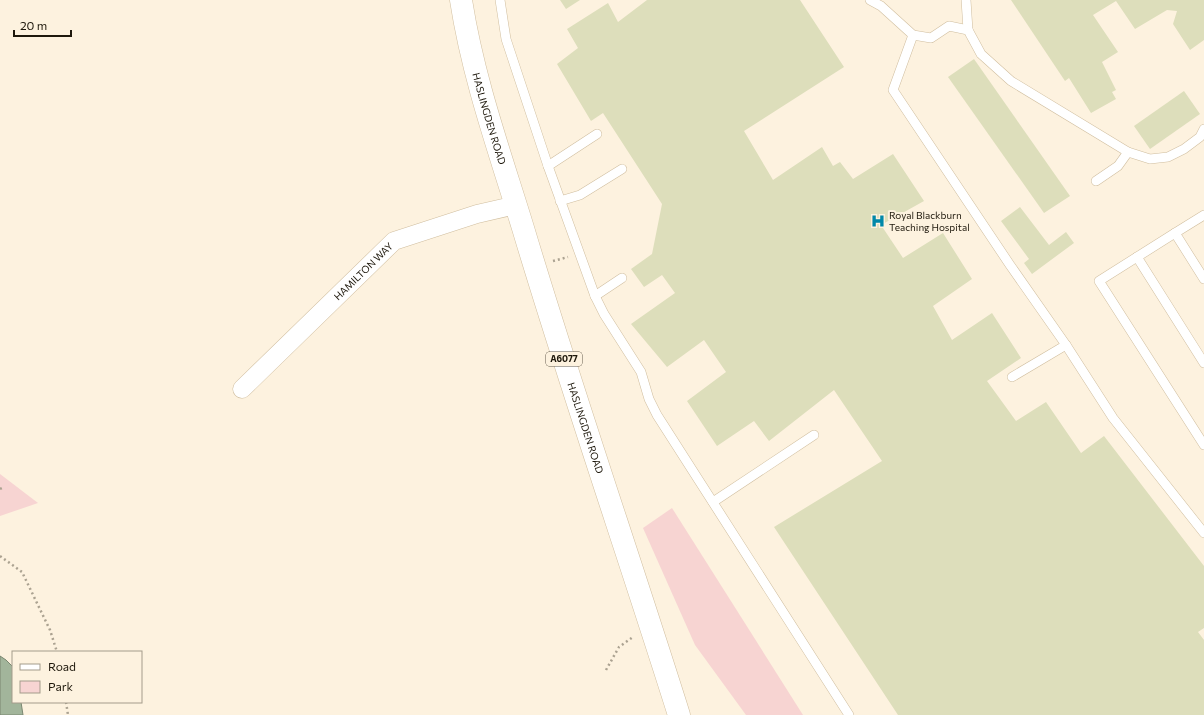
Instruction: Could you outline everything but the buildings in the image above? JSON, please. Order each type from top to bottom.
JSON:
[{"type":"highway","name":"HASLINGDEN ROAD","points":[[461,0],[477,76],[539,283],[679,715]]},
{"type":"street","name":"HAMILTON WAY","points":[[242,389],[394,241],[477,214],[516,204]]},
{"type":"lane","points":[[500,0],[506,39],[560,201],[595,296],[604,314],[641,372],[649,399],[657,415],[849,715]]},
{"type":"lane","points":[[870,0],[881,6],[914,35],[931,38],[949,26],[968,30]]},
{"type":"lane","points":[[966,0],[968,30],[981,54],[1011,81],[1128,152],[1150,159],[1168,157],[1184,149],[1200,136],[1204,129]]},
{"type":"lane","points":[[914,35],[893,90],[1006,259],[1066,344],[1113,418],[1204,533]]},
{"type":"lane","points":[[548,166],[597,134]]},
{"type":"lane","points":[[1096,181],[1118,166],[1128,152]]},
{"type":"lane","points":[[560,201],[580,195],[622,169]]},
{"type":"lane","points":[[1204,215],[1099,281],[1204,445]]},
{"type":"lane","points":[[1175,233],[1204,279]]},
{"type":"lane","points":[[1137,258],[1204,363]]},
{"type":"lane","points":[[595,296],[622,278]]},
{"type":"lane","points":[[1012,377],[1066,344]]},
{"type":"lane","points":[[713,502],[814,434]]},
{"type":"path","points":[[0,556],[22,572],[50,630],[58,651]]},
{"type":"path","points":[[606,670],[619,647],[634,636]]},
{"type":"path","points":[[66,703],[68,715]]},
{"type":"green space","points":[[0,474],[38,503],[0,516]]},
{"type":"green space","points":[[672,508],[803,715],[746,715],[695,645],[643,528]]},
{"type":"shaded area","points":[[0,656],[12,666],[12,703],[21,703],[23,715],[0,715]]},
{"type":"place","name":"Royal Blackburn Teaching Hospital","points":[[878,221]]}]
